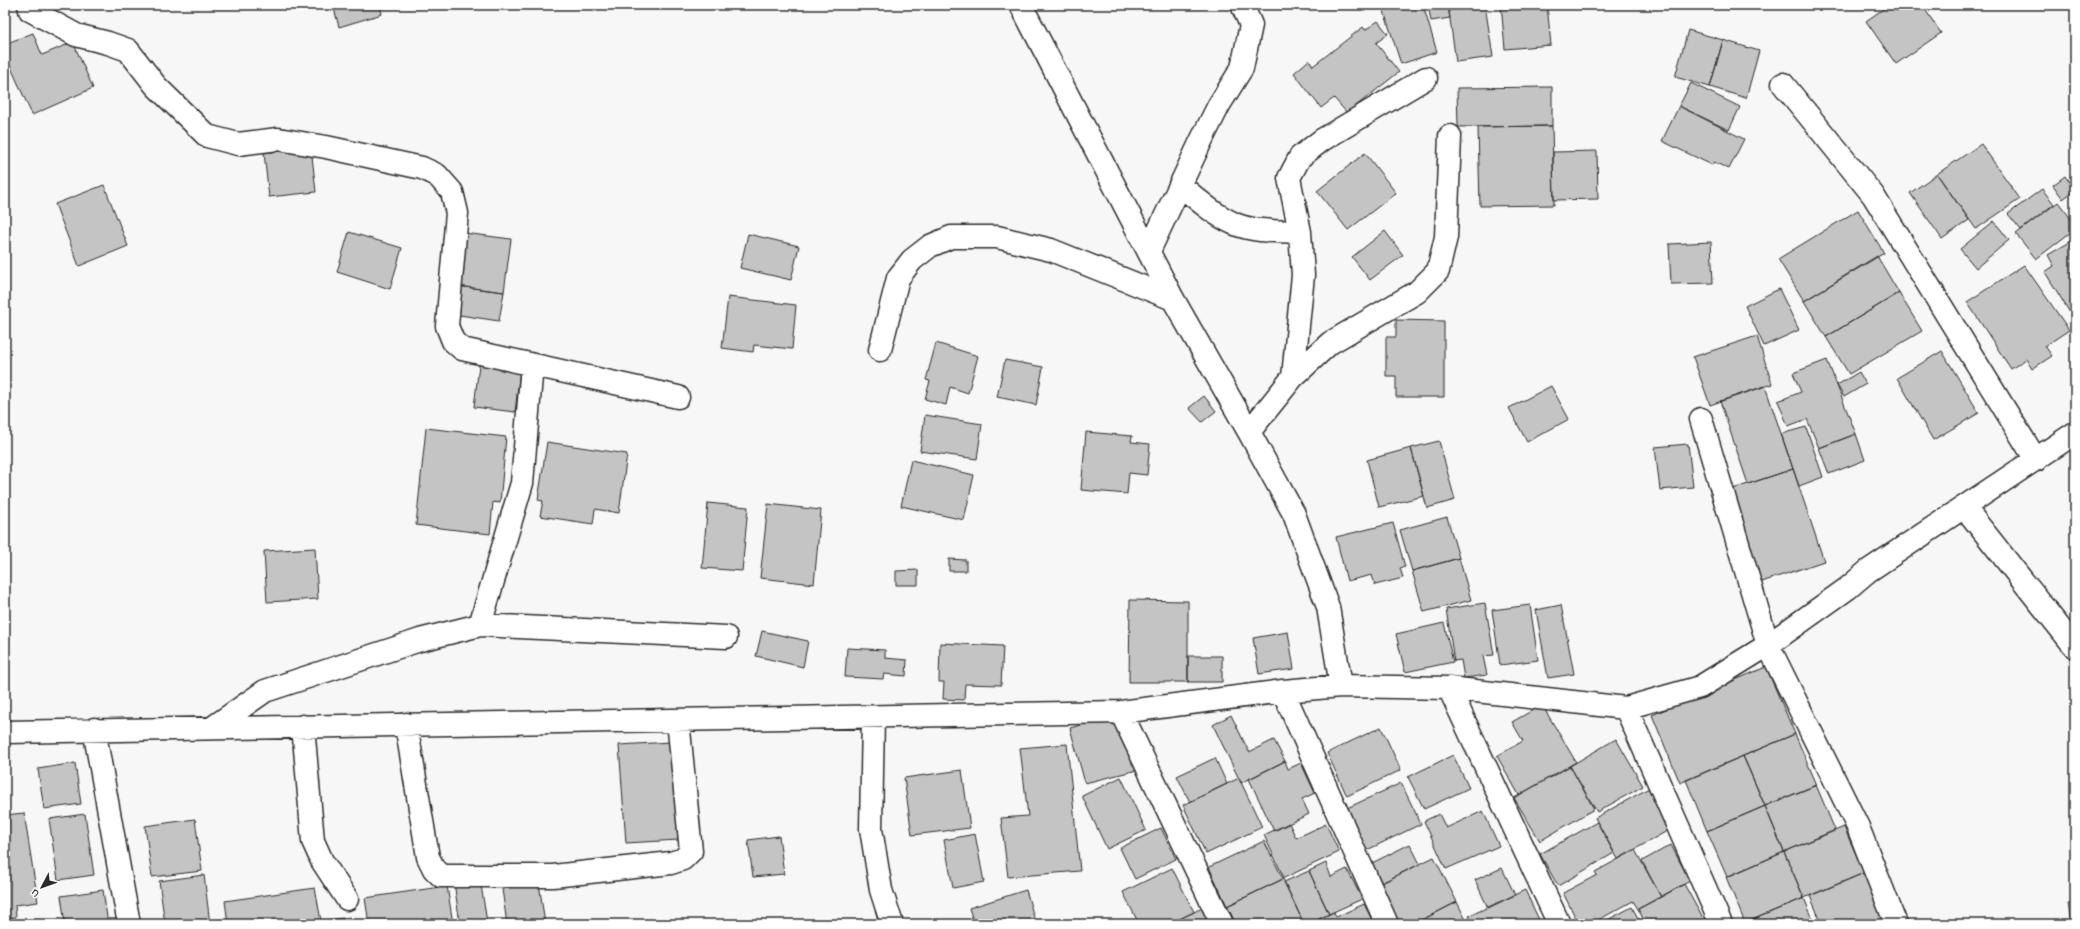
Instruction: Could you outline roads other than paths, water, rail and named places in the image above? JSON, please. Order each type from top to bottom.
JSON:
[{"type":"street","points":[[28,5],[30,10],[76,35],[128,50],[156,86],[207,136],[238,144],[278,139],[326,147],[422,168],[437,175],[452,192],[457,213],[447,326],[453,340],[462,349],[678,397]]},
{"type":"street","points":[[1021,5],[1173,298],[1294,514],[1328,607],[1341,686]]},
{"type":"street","points":[[1149,251],[1219,105],[1242,68],[1251,25],[1242,5]]},
{"type":"street","points":[[1293,377],[1303,274],[1300,232],[1289,178],[1300,157],[1322,140],[1426,78]]},
{"type":"street","points":[[1783,84],[1873,196],[2036,460]]},
{"type":"street","points":[[1249,432],[1293,377],[1330,343],[1417,292],[1438,271],[1446,237],[1450,136]]},
{"type":"street","points":[[1180,185],[1209,209],[1236,224],[1266,230],[1300,232]]},
{"type":"street","points":[[880,350],[898,278],[912,260],[930,246],[951,238],[997,237],[1050,250],[1173,298]]},
{"type":"street","points":[[480,626],[522,483],[532,365]]},
{"type":"street","points":[[1701,419],[1768,645],[1858,827],[1896,924]]},
{"type":"street","points":[[5,732],[94,729],[1121,712],[1283,691],[1341,686],[1449,688],[1626,708],[1700,687],[1768,645],[1848,588],[1868,571],[1965,508],[2075,433]]},
{"type":"street","points":[[1965,508],[2075,647]]},
{"type":"street","points":[[212,728],[264,691],[420,640],[480,626],[726,637]]},
{"type":"street","points":[[1449,688],[1559,924]]},
{"type":"street","points":[[1283,691],[1387,924]]},
{"type":"street","points":[[1626,708],[1721,924]]},
{"type":"street","points":[[1121,712],[1222,924]]},
{"type":"street","points":[[873,717],[871,829],[881,890],[892,924]]},
{"type":"street","points":[[406,724],[428,856],[434,869],[441,876],[553,876],[671,863],[683,859],[691,851],[678,720]]},
{"type":"street","points":[[303,726],[313,841],[322,861],[347,899]]},
{"type":"street","points":[[94,729],[129,924]]}]
